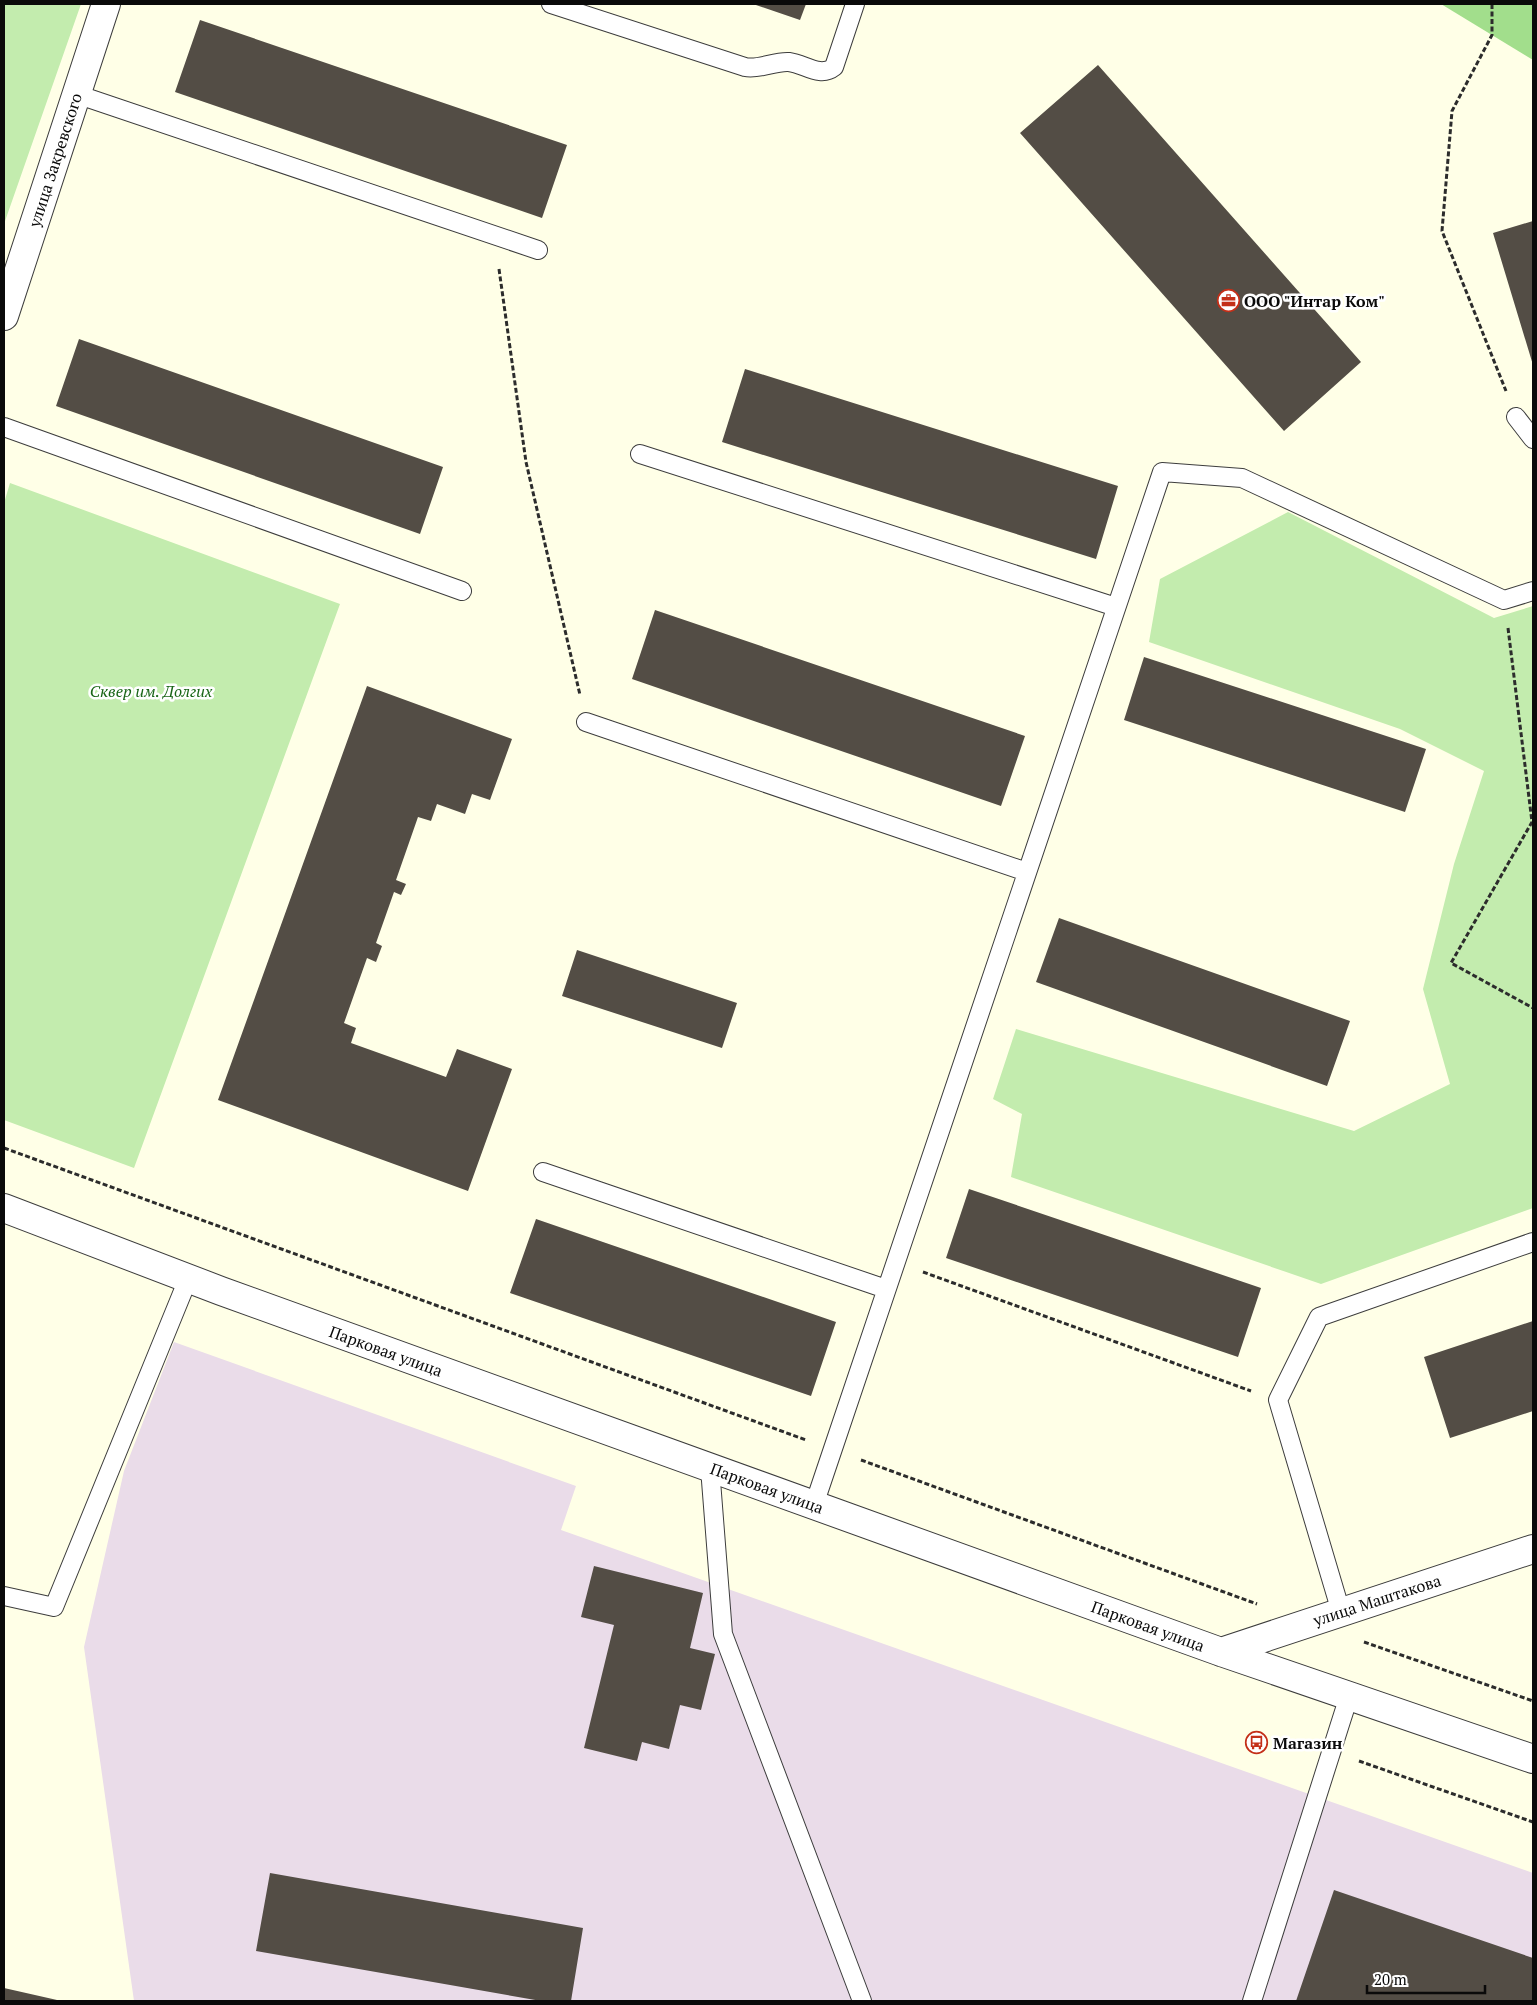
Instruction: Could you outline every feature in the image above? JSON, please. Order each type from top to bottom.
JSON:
[{"type":"street","name":"улица Закревского","points":[[4,316],[106,4]]},
{"type":"street","name":"Парковая улица","points":[[4,1208],[188,1279],[814,1506],[1221,1652],[1533,1759]]},
{"type":"street","name":"улица Маштакова","points":[[1221,1652],[1533,1549]]},
{"type":"lane","points":[[551,4],[746,67],[752,68],[789,62],[822,72],[829,72],[834,67],[855,4]]},
{"type":"lane","points":[[76,94],[538,250]]},
{"type":"lane","points":[[1516,417],[1533,439]]},
{"type":"lane","points":[[4,427],[462,591]]},
{"type":"lane","points":[[640,454],[1116,606]]},
{"type":"lane","points":[[814,1506],[1162,472],[1242,478],[1504,600],[1533,591]]},
{"type":"lane","points":[[586,722],[1027,872]]},
{"type":"lane","points":[[543,1172],[886,1289]]},
{"type":"lane","points":[[1341,1612],[1278,1400],[1319,1317],[1533,1242]]},
{"type":"lane","points":[[4,1596],[54,1608],[188,1279]]},
{"type":"lane","points":[[710,1468],[724,1634],[862,2001]]},
{"type":"lane","points":[[1252,2001],[1349,1696]]},
{"type":"path","points":[[1492,4],[1492,35],[1452,111],[1442,231],[1516,417]]},
{"type":"path","points":[[495,236],[526,462],[586,722]]},
{"type":"path","points":[[1504,600],[1532,822],[1451,963],[1533,1008]]},
{"type":"path","points":[[4,1148],[1309,1623],[1533,1701]]},
{"type":"path","points":[[896,1262],[1278,1400]]},
{"type":"path","points":[[1332,1751],[1533,1822]]},
{"type":"shaded area","points":[[174,1342],[576,1486],[561,1530],[1533,1873],[1533,2001],[134,2001],[84,1647],[124,1471]]},
{"type":"green space","points":[[4,4],[81,4],[4,224]]},
{"type":"green space","points":[[1441,4],[1533,4],[1533,60]]},
{"type":"green space","name":"Сквер им. Долгих","points":[[10,483],[340,604],[134,1168],[4,1120],[4,503]]},
{"type":"green space","points":[[1288,512],[1494,618],[1533,606],[1533,1208],[1321,1284],[1011,1177],[1022,1114],[993,1099],[1016,1029],[1354,1131],[1450,1084],[1423,989],[1454,864],[1484,771],[1400,729],[1149,642],[1160,579]]},
{"type":"building","points":[[753,4],[806,4],[800,20]]},
{"type":"building","points":[[200,20],[567,145],[542,218],[175,92]]},
{"type":"building","points":[[1098,65],[1361,362],[1284,431],[1020,133]]},
{"type":"building","points":[[1533,221],[1533,365],[1493,233]]},
{"type":"building","points":[[79,339],[443,467],[420,534],[56,406]]},
{"type":"building","points":[[745,369],[1118,486],[1096,559],[722,442]]},
{"type":"building","points":[[655,610],[1025,736],[1001,806],[632,679]]},
{"type":"building","points":[[1144,657],[1426,749],[1405,812],[1124,720]]},
{"type":"building","points":[[367,686],[512,739],[490,800],[472,794],[465,814],[437,804],[431,821],[418,817],[396,880],[406,884],[401,895],[394,892],[376,943],[382,946],[376,962],[367,958],[344,1023],[356,1028],[351,1043],[446,1077],[457,1049],[512,1069],[468,1191],[218,1100]]},
{"type":"building","points":[[1059,918],[1350,1021],[1327,1086],[1036,982]]},
{"type":"building","points":[[577,950],[737,1003],[722,1048],[562,996]]},
{"type":"building","points":[[969,1189],[1261,1288],[1238,1357],[946,1258]]},
{"type":"building","points":[[536,1219],[836,1322],[811,1396],[510,1293]]},
{"type":"building","points":[[1533,1321],[1533,1411],[1450,1438],[1424,1357]]},
{"type":"building","points":[[594,1566],[703,1593],[690,1648],[715,1654],[701,1710],[680,1705],[669,1749],[642,1742],[637,1761],[584,1748],[614,1625],[581,1617]]},
{"type":"building","points":[[270,1873],[583,1928],[571,2001],[541,2001],[256,1951]]},
{"type":"building","points":[[1334,1890],[1533,1958],[1533,2001],[1296,2001]]},
{"type":"building","points":[[4,1988],[57,2000],[57,2001],[4,2001]]},
{"type":"place","name":"ООО \"Интар Ком\"","points":[[1228,301]]},
{"type":"place","name":"Магазин","points":[[1257,1743]]}]
